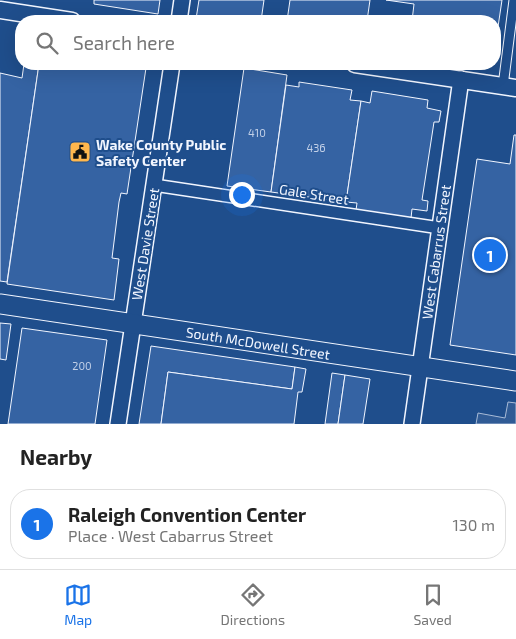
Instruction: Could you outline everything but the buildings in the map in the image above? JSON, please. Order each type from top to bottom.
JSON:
[{"type":"main road","points":[[0,10],[33,15]]},
{"type":"main road","points":[[397,70],[509,87]]},
{"type":"main road","name":"South McDowell Street","points":[[0,304],[516,381]]},
{"type":"street","points":[[180,15],[182,0]]},
{"type":"street","points":[[509,87],[514,0]]},
{"type":"street","name":"West Davie Street","points":[[118,424],[171,70]]},
{"type":"street","name":"West Cabarrus Street","points":[[412,424],[461,79]]},
{"type":"street","name":"Gale Street","points":[[154,185],[440,228]]},
{"type":"shaded area","points":[[508,402],[516,403],[516,424],[476,424],[478,413],[505,418]]},
{"type":"place","name":"Wake County Public Safety Center","points":[[80,152]]},
{"type":"place","name":"Raleigh Convention Center","points":[[490,255]]}]
